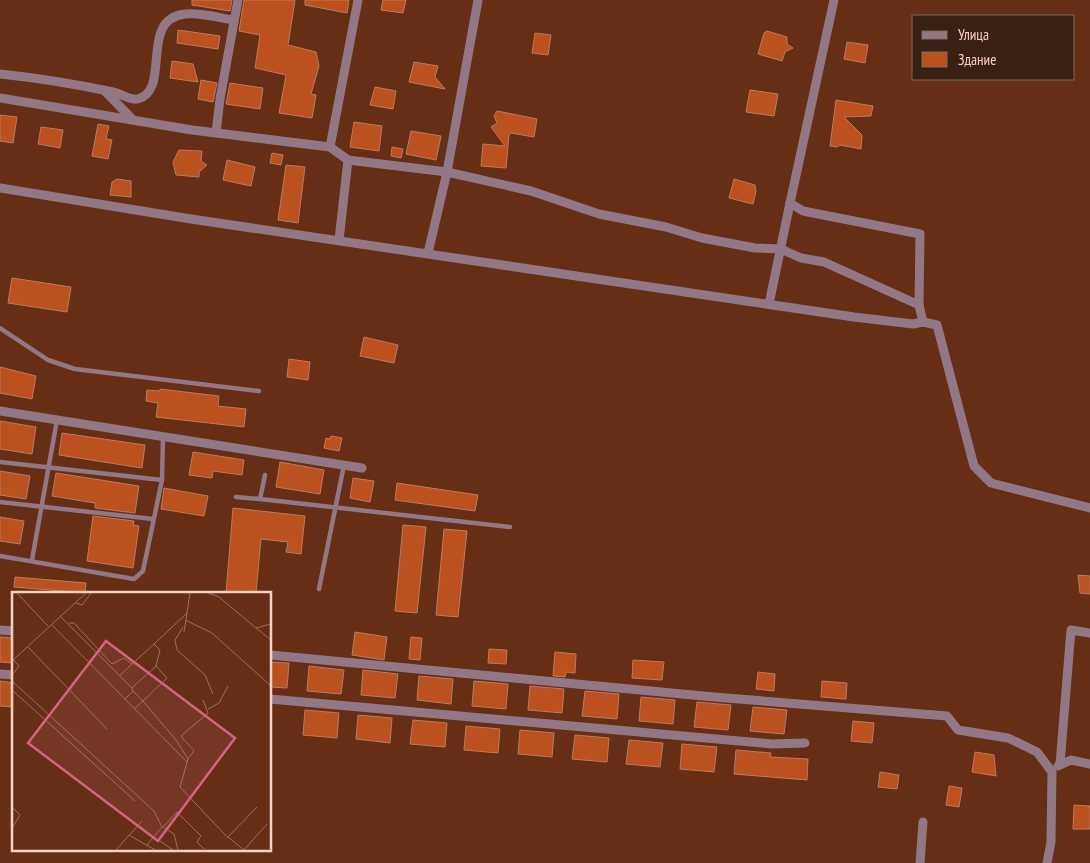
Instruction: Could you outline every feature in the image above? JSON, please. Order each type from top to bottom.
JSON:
[{"type":"street","points":[[216,133],[238,0]]},
{"type":"street","points":[[330,148],[358,0]]},
{"type":"street","points":[[428,253],[447,172],[478,0]]},
{"type":"street","points":[[770,304],[834,0]]},
{"type":"street","points":[[0,74],[104,90],[132,99],[140,98],[150,89],[154,80],[159,33],[169,20],[184,14],[234,20]]},
{"type":"street","points":[[104,90],[132,119]]},
{"type":"street","points":[[0,98],[216,133],[330,148],[348,160],[447,172],[531,191],[599,214],[666,227],[754,248],[781,249],[801,258],[824,262],[919,306]]},
{"type":"street","points":[[339,240],[348,160]]},
{"type":"street","points":[[0,188],[191,219],[770,304],[913,324],[923,322],[936,324],[974,466],[991,483],[1090,508]]},
{"type":"street","points":[[790,203],[803,211],[920,234],[919,306],[923,322]]},
{"type":"street","points":[[0,411],[362,468]]},
{"type":"street","points":[[1060,764],[1071,630],[1090,633]]},
{"type":"street","points":[[271,655],[714,697],[948,716],[958,730],[1008,738],[1036,752],[1052,772],[1051,842],[1047,863]]},
{"type":"street","points":[[271,698],[772,744],[805,743]]},
{"type":"street","points":[[1052,772],[1060,764],[1071,760],[1090,764]]},
{"type":"street","points":[[920,863],[924,822]]},
{"type":"lane","points":[[0,328],[48,360],[75,369],[259,391]]},
{"type":"lane","points":[[32,560],[43,507],[57,420]]},
{"type":"lane","points":[[0,556],[134,578],[143,571],[162,480],[163,436]]},
{"type":"lane","points":[[0,462],[162,480]]},
{"type":"lane","points":[[319,589],[344,464]]},
{"type":"lane","points":[[260,499],[265,475]]},
{"type":"lane","points":[[236,497],[510,527]]},
{"type":"lane","points":[[0,502],[153,519]]},
{"type":"building","points":[[192,0],[232,0],[230,11],[192,5]]},
{"type":"building","points":[[244,0],[295,0],[288,45],[316,52],[319,66],[311,94],[316,95],[312,118],[279,113],[286,75],[255,68],[260,35],[239,31]]},
{"type":"building","points":[[305,0],[349,0],[347,13],[305,5]]},
{"type":"building","points":[[383,0],[406,0],[403,13],[381,10]]},
{"type":"building","points":[[178,30],[220,36],[218,49],[177,43]]},
{"type":"building","points":[[767,31],[787,37],[787,44],[793,48],[785,52],[782,61],[758,54],[764,33]]},
{"type":"building","points":[[535,33],[551,35],[548,55],[532,53]]},
{"type":"building","points":[[847,42],[868,45],[865,63],[844,59]]},
{"type":"building","points":[[172,61],[193,64],[198,82],[170,78]]},
{"type":"building","points":[[414,62],[438,66],[435,77],[445,89],[409,82]]},
{"type":"building","points":[[201,80],[217,83],[213,102],[198,99]]},
{"type":"building","points":[[230,83],[263,88],[260,109],[226,104]]},
{"type":"building","points":[[375,87],[396,91],[393,109],[370,105]]},
{"type":"building","points":[[750,90],[778,94],[774,116],[746,112]]},
{"type":"building","points":[[836,100],[873,106],[871,116],[844,117],[862,135],[861,149],[840,145],[837,147],[830,146]]},
{"type":"building","points":[[497,111],[537,119],[534,137],[511,133],[509,135],[506,168],[481,166],[483,144],[505,146],[491,127],[497,123],[494,116]]},
{"type":"building","points":[[0,115],[17,117],[13,143],[0,141]]},
{"type":"building","points":[[354,122],[382,126],[379,151],[350,147]]},
{"type":"building","points":[[98,124],[109,126],[106,139],[112,140],[108,159],[92,156]]},
{"type":"building","points":[[41,127],[63,130],[60,148],[38,144]]},
{"type":"building","points":[[411,131],[441,136],[436,160],[406,154]]},
{"type":"building","points":[[392,147],[403,149],[401,158],[391,156]]},
{"type":"building","points":[[179,150],[202,151],[201,161],[207,165],[199,172],[199,177],[176,175],[173,162]]},
{"type":"building","points":[[272,153],[283,155],[281,165],[270,163]]},
{"type":"building","points":[[227,160],[255,167],[251,186],[223,180]]},
{"type":"building","points":[[286,165],[305,167],[298,223],[278,220]]},
{"type":"building","points":[[117,179],[131,181],[131,197],[110,195],[112,182]]},
{"type":"building","points":[[734,179],[755,185],[756,191],[753,204],[729,198]]},
{"type":"building","points":[[12,278],[71,287],[67,312],[8,303]]},
{"type":"building","points":[[364,337],[398,345],[394,363],[360,356]]},
{"type":"building","points":[[289,359],[310,362],[308,380],[287,377]]},
{"type":"building","points":[[0,367],[36,376],[32,399],[0,393]]},
{"type":"building","points":[[160,389],[219,396],[218,406],[246,409],[244,427],[156,417],[158,403],[146,401],[147,390],[160,391]]},
{"type":"building","points":[[0,421],[36,427],[32,454],[0,449]]},
{"type":"building","points":[[62,433],[145,445],[142,468],[59,455]]},
{"type":"building","points":[[331,436],[342,438],[339,451],[324,448],[326,438],[330,439]]},
{"type":"building","points":[[193,452],[244,460],[242,475],[213,471],[212,478],[189,475]]},
{"type":"building","points":[[280,462],[324,470],[320,494],[276,487]]},
{"type":"building","points":[[0,471],[30,476],[26,499],[0,495]]},
{"type":"building","points":[[56,473],[139,486],[135,513],[95,508],[95,503],[52,496]]},
{"type":"building","points":[[353,478],[374,481],[370,502],[350,498]]},
{"type":"building","points":[[397,483],[478,495],[475,511],[395,500]]},
{"type":"building","points":[[164,488],[208,496],[204,516],[161,509]]},
{"type":"building","points":[[233,508],[305,516],[301,554],[286,552],[288,542],[261,539],[256,592],[226,592]]},
{"type":"building","points":[[93,516],[134,521],[133,525],[139,526],[133,568],[87,561]]},
{"type":"building","points":[[0,517],[24,521],[20,544],[0,541]]},
{"type":"building","points":[[403,525],[426,527],[417,613],[395,611]]},
{"type":"building","points":[[444,529],[467,531],[458,617],[436,615]]},
{"type":"building","points":[[1078,575],[1090,576],[1090,594],[1080,593]]},
{"type":"building","points":[[15,577],[86,583],[85,592],[14,587]]},
{"type":"building","points":[[355,632],[387,637],[384,660],[352,655]]},
{"type":"building","points":[[0,637],[12,638],[12,663],[0,662]]},
{"type":"building","points":[[411,637],[422,638],[420,660],[409,659]]},
{"type":"building","points":[[489,649],[507,650],[506,664],[488,663]]},
{"type":"building","points":[[555,652],[576,654],[575,673],[566,672],[565,677],[553,676]]},
{"type":"building","points":[[633,660],[664,662],[662,680],[632,678]]},
{"type":"building","points":[[271,662],[289,663],[287,688],[271,687]]},
{"type":"building","points":[[309,666],[344,670],[341,694],[307,691]]},
{"type":"building","points":[[363,670],[398,674],[395,698],[361,695]]},
{"type":"building","points":[[758,672],[775,674],[774,691],[756,689]]},
{"type":"building","points":[[419,676],[453,679],[451,704],[417,700]]},
{"type":"building","points":[[0,681],[12,683],[12,707],[0,706]]},
{"type":"building","points":[[474,681],[508,684],[506,709],[472,706]]},
{"type":"building","points":[[822,681],[847,683],[846,699],[821,697]]},
{"type":"building","points":[[530,686],[564,689],[562,713],[528,710]]},
{"type":"building","points":[[585,691],[619,694],[617,719],[582,716]]},
{"type":"building","points":[[641,697],[675,700],[673,724],[639,721]]},
{"type":"building","points":[[697,702],[731,705],[728,730],[694,727]]},
{"type":"building","points":[[753,707],[787,710],[784,734],[750,731]]},
{"type":"building","points":[[305,710],[339,713],[337,738],[303,735]]},
{"type":"building","points":[[358,715],[392,718],[390,743],[356,739]]},
{"type":"building","points":[[413,720],[447,723],[445,747],[410,744]]},
{"type":"building","points":[[853,721],[874,723],[872,743],[851,741]]},
{"type":"building","points":[[466,726],[500,729],[498,753],[464,750]]},
{"type":"building","points":[[520,730],[554,733],[552,757],[518,754]]},
{"type":"building","points":[[575,735],[609,738],[607,762],[572,759]]},
{"type":"building","points":[[629,740],[663,743],[660,767],[626,764]]},
{"type":"building","points":[[682,744],[717,747],[714,772],[680,769]]},
{"type":"building","points":[[736,750],[771,753],[770,757],[808,759],[807,780],[734,774]]},
{"type":"building","points":[[975,752],[994,755],[996,776],[972,772]]},
{"type":"building","points":[[880,772],[899,775],[897,789],[878,787]]},
{"type":"building","points":[[949,786],[962,788],[959,807],[946,805]]},
{"type":"building","points":[[1074,805],[1090,806],[1090,829],[1073,829]]}]
